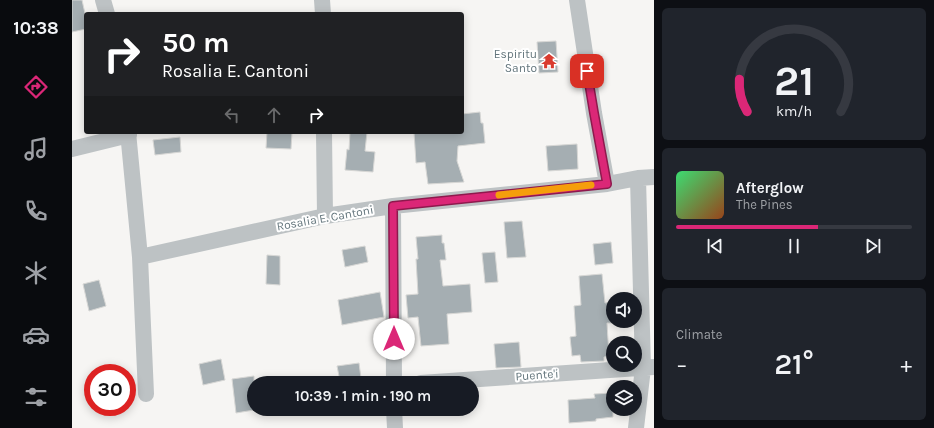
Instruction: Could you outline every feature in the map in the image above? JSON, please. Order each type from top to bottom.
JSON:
[{"type":"street","points":[[103,0],[106,12]]},
{"type":"street","points":[[322,0],[323,12]]},
{"type":"street","points":[[577,0],[594,113],[607,184]]},
{"type":"street","points":[[72,149],[124,134]]},
{"type":"street","points":[[128,134],[140,256],[146,394]]},
{"type":"street","points":[[324,134],[325,216]]},
{"type":"street","name":"Rosalia E. Cantoni","points":[[140,256],[325,216],[393,206],[607,184],[638,178],[654,177]]},
{"type":"street","points":[[636,428],[648,368],[638,178]]},
{"type":"street","points":[[393,206],[394,376]]},
{"type":"street","name":"Puente'i","points":[[479,379],[648,368]]},
{"type":"street","points":[[394,416],[395,428]]},
{"type":"building","points":[[72,0],[82,0],[85,12],[84,29],[72,32]]},
{"type":"building","name":"Espiritu Santo","points":[[556,41],[558,72],[539,73],[537,42]]},
{"type":"building","points":[[480,112],[481,123],[483,123],[485,143],[458,146],[457,161],[464,182],[428,184],[425,162],[416,163],[414,134],[464,134],[464,114]]},
{"type":"building","points":[[267,134],[292,134],[291,149],[266,148]]},
{"type":"building","points":[[350,134],[367,134],[365,151],[375,152],[373,172],[345,170],[347,149],[349,150]]},
{"type":"building","points":[[180,137],[181,152],[155,155],[153,140]]},
{"type":"building","points":[[577,144],[578,169],[548,171],[546,146]]},
{"type":"building","points":[[522,221],[526,257],[507,258],[504,222]]},
{"type":"building","points":[[442,235],[442,243],[444,243],[446,260],[440,260],[443,286],[470,284],[472,312],[447,314],[449,344],[421,346],[418,317],[408,318],[406,295],[418,294],[416,259],[418,259],[416,237]]},
{"type":"building","points":[[611,242],[613,263],[595,265],[593,244]]},
{"type":"building","points":[[365,246],[368,262],[345,267],[342,250]]},
{"type":"building","points":[[495,252],[498,282],[485,283],[482,253]]},
{"type":"building","points":[[267,255],[280,256],[280,285],[266,284]]},
{"type":"building","points":[[602,274],[606,303],[606,328],[607,328],[608,336],[606,336],[606,357],[604,357],[604,361],[581,362],[580,355],[572,356],[570,337],[576,336],[574,306],[581,305],[579,276]]},
{"type":"building","points":[[99,280],[106,306],[89,311],[83,284]]},
{"type":"building","points":[[380,292],[384,317],[342,325],[338,300]]},
{"type":"building","points":[[519,342],[521,367],[496,368],[494,344]]},
{"type":"building","points":[[221,359],[225,380],[203,385],[199,364]]},
{"type":"building","points":[[359,363],[361,376],[339,376],[337,366]]},
{"type":"building","points":[[247,377],[247,411],[236,413],[232,379]]},
{"type":"building","points":[[606,393],[606,416],[613,417],[596,419],[596,421],[569,423],[568,400],[595,398],[594,394]]},
{"type":"slow traffic","points":[[499,195],[591,185]]},
{"type":"place","name":"Espiritu Santo","points":[[549,61]]},
{"type":"route","points":[[394,339],[393,206],[607,184],[587,71]]}]
